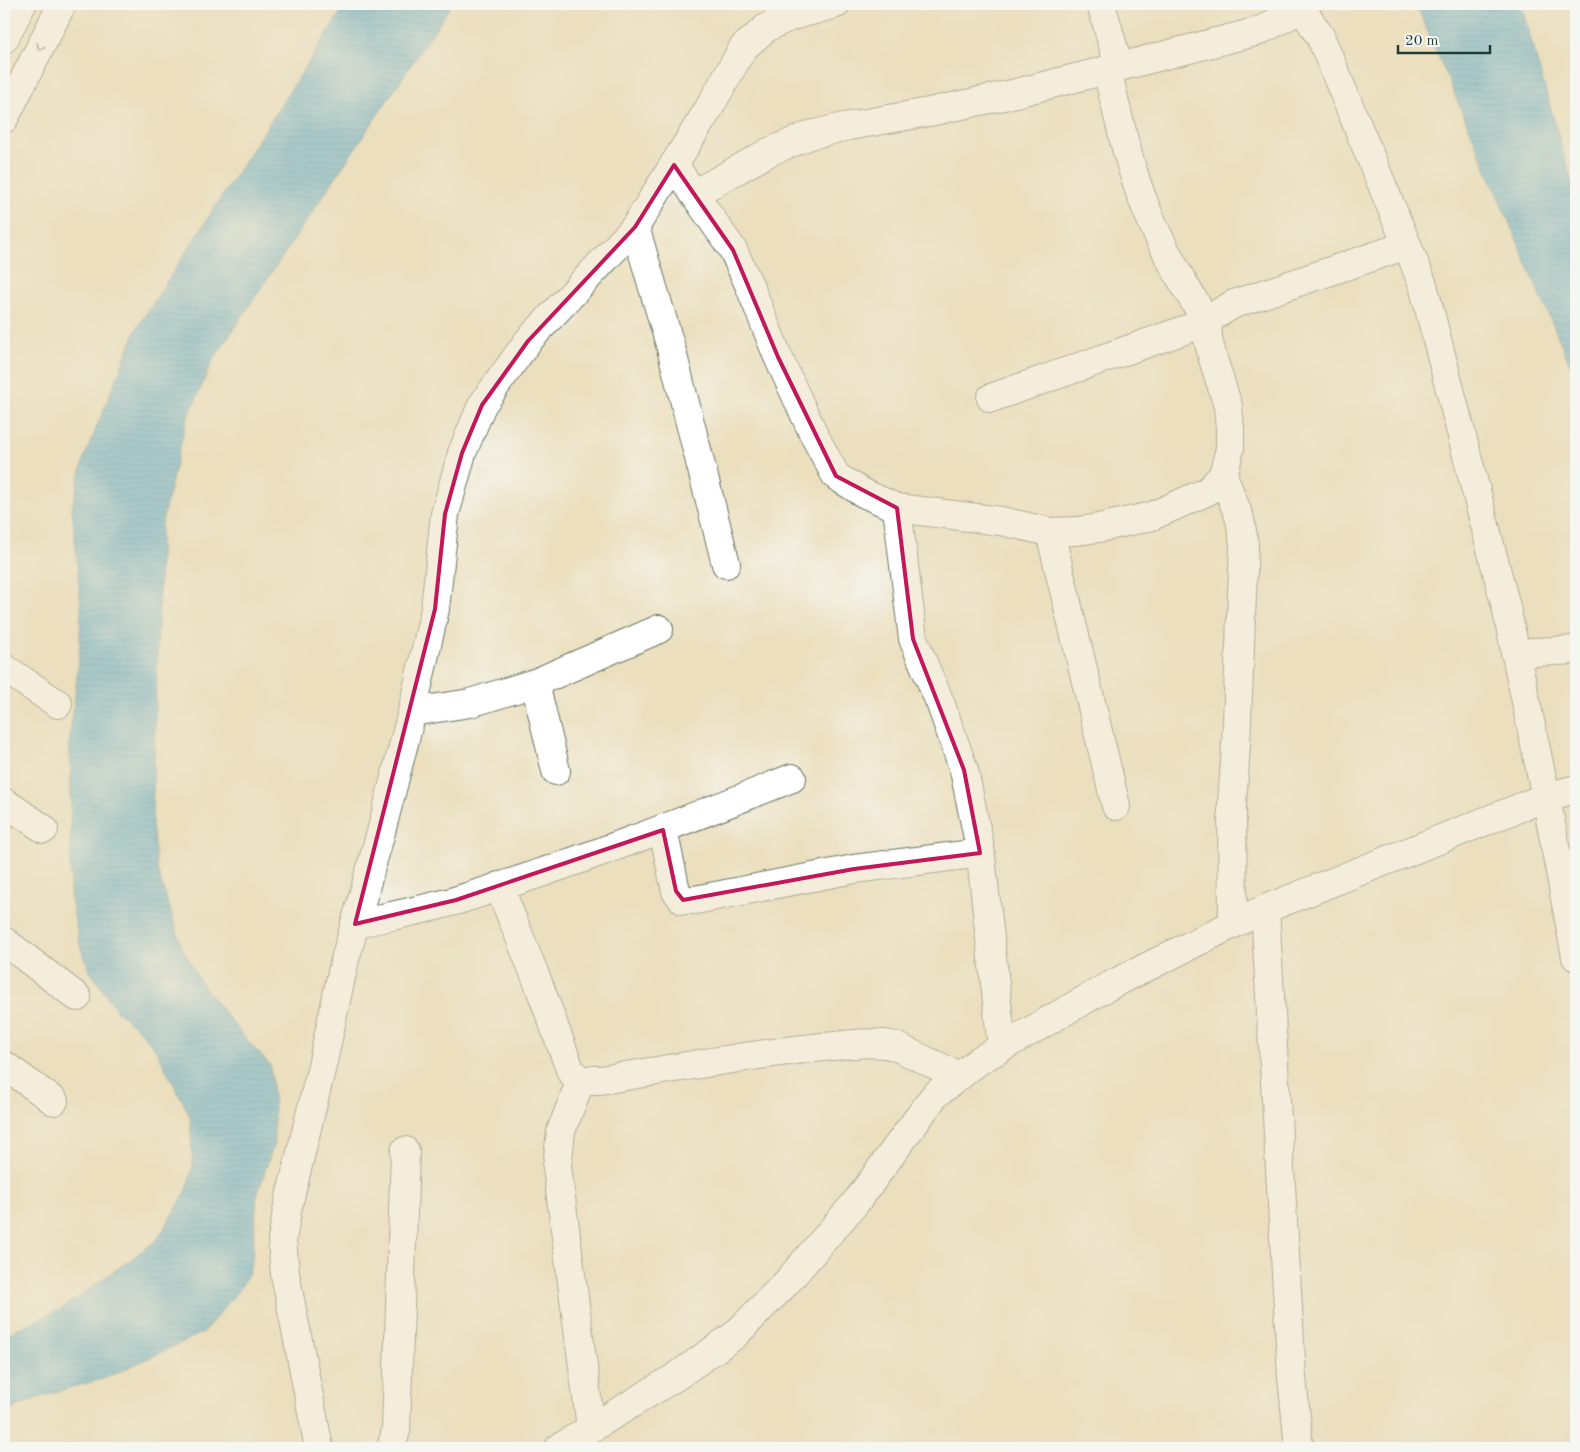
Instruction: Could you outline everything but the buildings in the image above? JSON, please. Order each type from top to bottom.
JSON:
[{"type":"street","points":[[4,39],[22,4]]},
{"type":"street","points":[[4,119],[62,4]]},
{"type":"street","points":[[318,1448],[285,1274],[282,1240],[288,1206],[322,1066],[344,962],[381,832],[412,712],[435,609],[445,514],[462,453],[482,405],[528,341],[635,227],[708,110],[743,48],[766,28],[789,17],[836,4]]},
{"type":"street","points":[[674,165],[733,250],[778,357],[836,476],[863,493],[897,508],[1001,521],[1050,532],[1099,528],[1152,516],[1208,491],[1223,475],[1230,449],[1228,406],[1208,339],[1207,322],[1178,276],[1144,203],[1130,162],[1101,4]]},
{"type":"street","points":[[694,194],[769,152],[810,136],[849,126],[929,112],[1008,95],[1259,30],[1301,6],[1320,36],[1407,244],[1425,295],[1504,598],[1546,797],[1576,957]]},
{"type":"street","points":[[635,227],[671,348],[726,564]]},
{"type":"street","points":[[991,398],[1207,322],[1234,304],[1407,244]]},
{"type":"street","points":[[1223,475],[1240,519],[1244,544],[1232,805],[1233,924]]},
{"type":"street","points":[[897,508],[913,639],[941,705],[964,770],[980,853],[1002,1047]]},
{"type":"street","points":[[1050,532],[1116,806]]},
{"type":"street","points":[[412,712],[470,703],[535,684],[659,629]]},
{"type":"street","points":[[1515,653],[1576,650]]},
{"type":"street","points":[[4,668],[58,704]]},
{"type":"street","points":[[535,684],[556,771]]},
{"type":"street","points":[[355,924],[456,900],[499,886],[663,830],[792,778]]},
{"type":"street","points":[[559,1448],[677,1376],[735,1335],[788,1281],[857,1201],[935,1095],[980,1060],[1107,987],[1265,909],[1546,797],[1576,789]]},
{"type":"street","points":[[4,802],[44,829]]},
{"type":"street","points":[[663,830],[676,891],[683,900],[695,900],[854,869],[980,853]]},
{"type":"street","points":[[499,886],[539,984],[571,1072],[581,1080],[600,1080],[792,1050],[884,1043],[895,1046],[959,1076]]},
{"type":"street","points":[[1265,909],[1292,1377],[1299,1448]]},
{"type":"street","points":[[4,941],[77,997]]},
{"type":"street","points":[[4,1065],[54,1101]]},
{"type":"street","points":[[581,1080],[560,1131],[557,1167],[591,1428]]},
{"type":"street","points":[[391,1448],[396,1431],[405,1151]]},
{"type":"highlighted area","points":[[674,165],[733,250],[778,357],[836,476],[897,508],[913,639],[964,770],[980,853],[854,869],[683,900],[676,891],[663,830],[456,900],[355,924],[435,609],[445,514],[462,453],[482,405],[528,341],[635,227]]},
{"type":"water","points":[[346,4],[452,4],[213,360],[186,422],[161,526],[152,824],[157,869],[182,947],[201,983],[243,1036],[270,1065],[274,1104],[274,1144],[257,1196],[252,1261],[241,1287],[204,1332],[106,1378],[55,1392],[4,1413],[4,1335],[63,1308],[157,1240],[186,1192],[193,1166],[190,1116],[155,1048],[138,1029],[117,1011],[89,970],[80,946],[70,896],[71,767],[69,744],[79,659],[81,607],[72,507],[84,458],[137,328]]},
{"type":"water","points":[[1416,4],[1519,4],[1522,8],[1576,197],[1576,379]]}]
